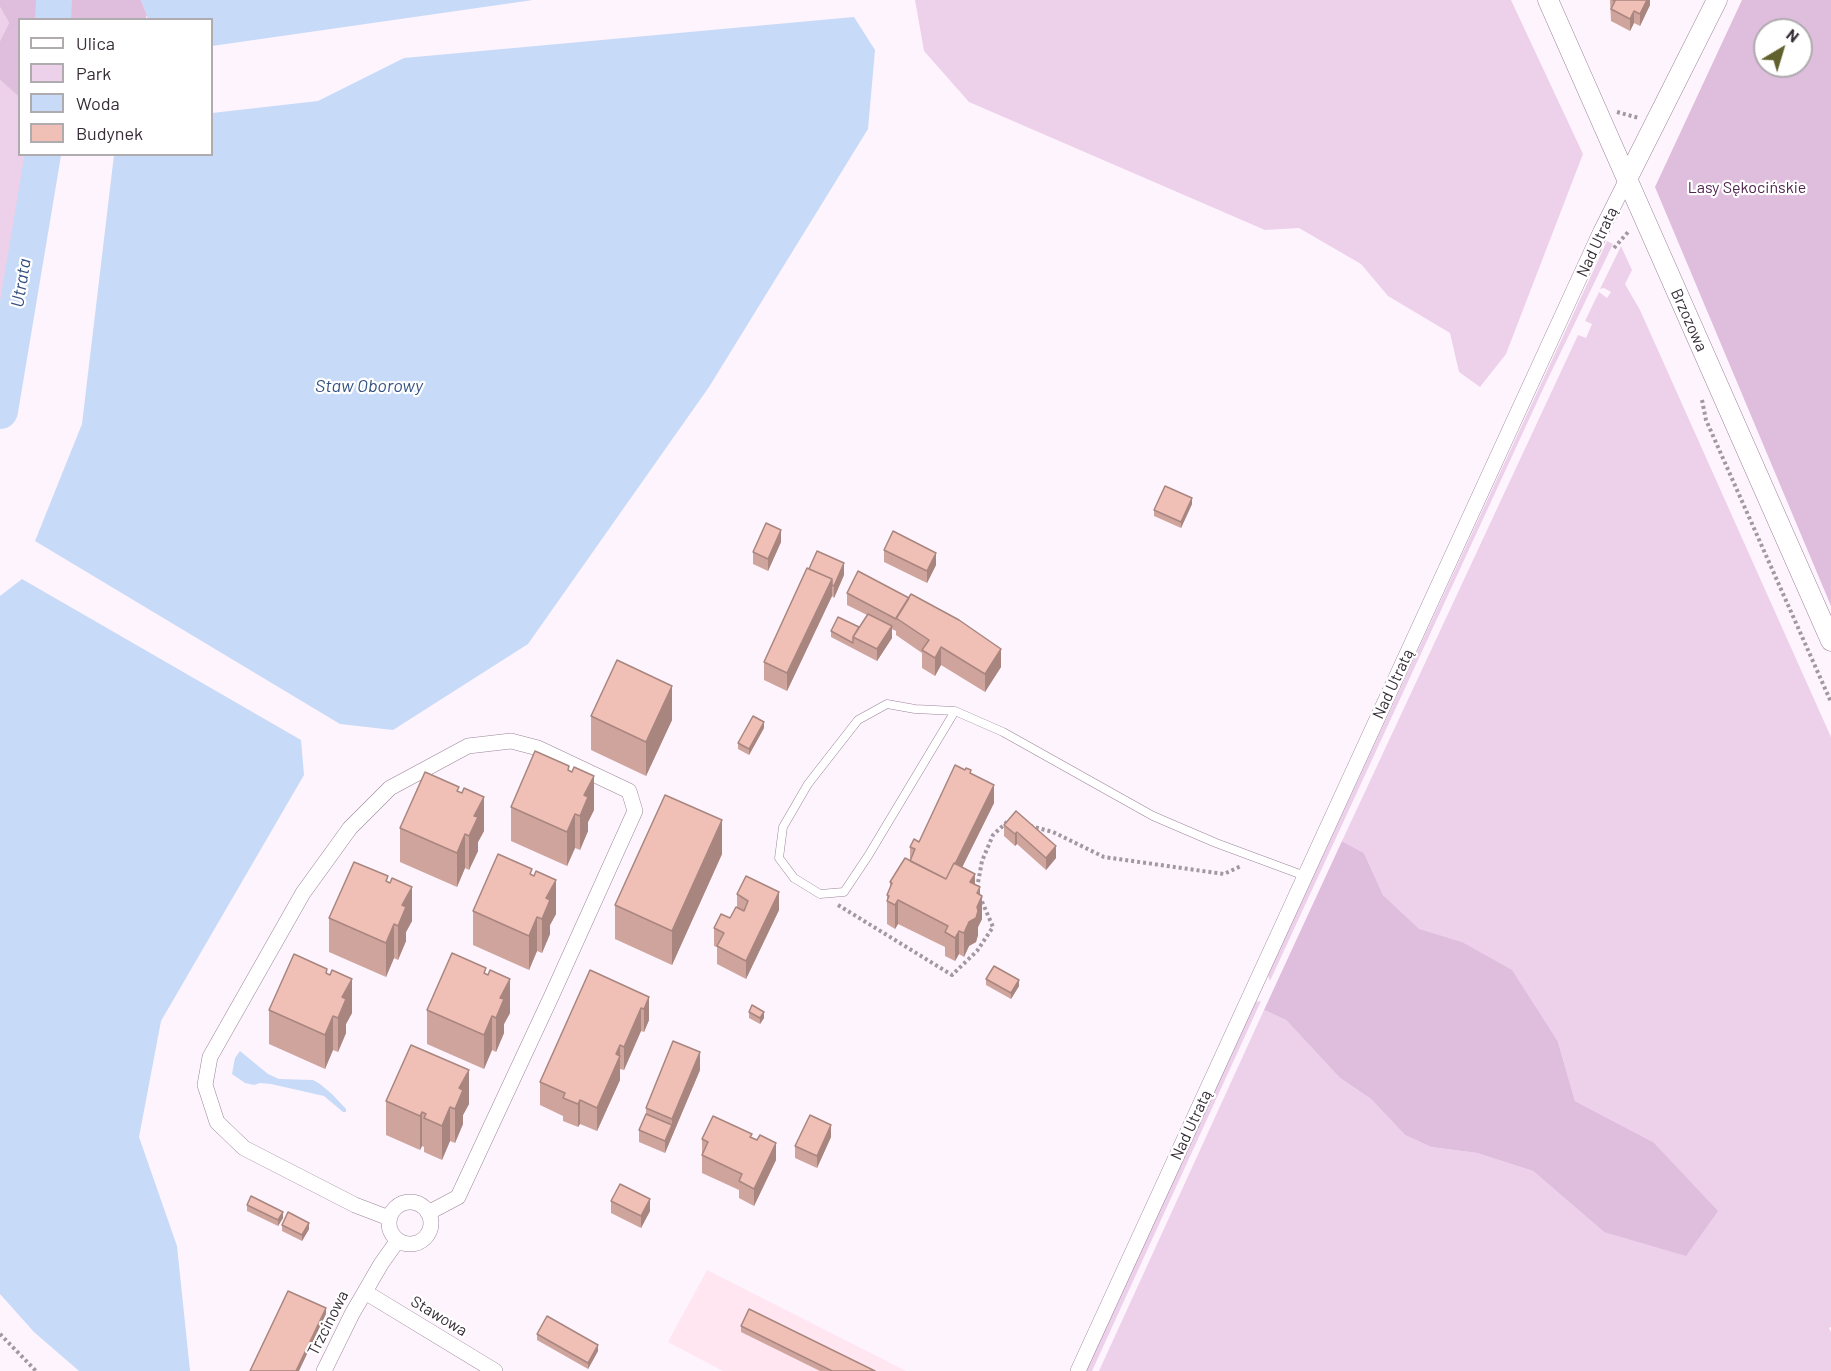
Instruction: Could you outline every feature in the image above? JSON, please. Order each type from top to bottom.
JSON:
[{"type":"street","name":"Brzozowa","points":[[1548,0],[1831,641]]},
{"type":"street","name":"Nad Utratą","points":[[1078,1371],[1596,242],[1717,0]]},
{"type":"street","points":[[389,1218],[355,1205],[244,1148],[217,1122],[205,1084],[210,1057],[303,893],[350,828],[390,788],[468,746],[511,741],[538,748],[629,792],[635,811],[458,1197],[428,1213]]},
{"type":"street","points":[[411,1202],[418,1203],[428,1213],[431,1225],[426,1237],[416,1243],[410,1244],[398,1240],[389,1226],[389,1218],[397,1206],[411,1202]]},
{"type":"street","name":"Trzcinowa","points":[[324,1371],[351,1314],[398,1240]]},
{"type":"street","name":"Stawowa","points":[[365,1293],[495,1371]]},
{"type":"lane","points":[[955,711],[844,892],[820,894],[794,878],[778,858],[783,827],[808,784],[858,720],[887,704],[915,709],[955,711],[1003,732],[1153,816],[1305,876]]},
{"type":"path","points":[[1611,109],[1646,120]]},
{"type":"path","points":[[1620,240],[1634,228]]},
{"type":"path","points":[[820,894],[952,975],[977,951],[993,927],[976,889],[982,861],[993,835],[1008,821],[1053,832],[1104,857],[1177,869],[1224,874],[1257,858]]},
{"type":"path","points":[[0,1334],[36,1371]]},
{"type":"shaded area","points":[[707,1270],[906,1371],[723,1371],[668,1342]]},
{"type":"green space","points":[[0,0],[141,0],[147,15],[146,18],[18,18],[18,96],[0,80],[0,41],[9,23],[0,7]]},
{"type":"green space","points":[[915,0],[1511,0],[1583,154],[1506,354],[1480,387],[1459,372],[1450,333],[1388,296],[1361,264],[1299,228],[1265,230],[969,102],[924,51]]},
{"type":"green space","name":"Lasy Sękocińskie","points":[[1742,0],[1831,0],[1831,606],[1655,187]]},
{"type":"green space","points":[[0,7],[9,23],[0,41]]},
{"type":"green space","points":[[0,80],[18,96],[18,156],[30,156],[27,171],[29,204],[16,246],[13,302],[0,359]]},
{"type":"green space","points":[[1607,241],[1613,244],[1543,389],[1270,981],[1268,975]]},
{"type":"green space","points":[[1621,246],[1632,270],[1625,284],[1640,310],[1831,737],[1831,1327],[1829,1328],[1831,1332],[1831,1371],[1099,1371],[1264,1010],[1286,1020],[1340,1078],[1371,1099],[1405,1135],[1431,1147],[1477,1153],[1533,1171],[1604,1232],[1653,1142],[1575,1101],[1558,1042],[1462,942],[1419,930],[1383,895],[1364,853],[1342,841],[1578,335],[1586,338],[1592,324],[1585,321],[1599,292],[1607,298],[1611,292],[1604,288],[1600,289]]},
{"type":"green space","points":[[1342,841],[1364,853],[1383,895],[1419,929],[1462,942],[1512,970],[1558,1042],[1575,1101],[1653,1142],[1718,1211],[1686,1256],[1604,1232],[1533,1171],[1477,1153],[1431,1147],[1405,1135],[1371,1099],[1340,1078],[1286,1020],[1264,1010]]},
{"type":"green space","points":[[1261,1001],[1092,1371],[1086,1371],[1255,1002]]},
{"type":"water","points":[[141,0],[533,0],[213,46],[213,18],[148,18]]},
{"type":"water","name":"Staw Oborowy","points":[[854,17],[875,50],[868,129],[709,387],[528,644],[393,730],[340,724],[35,541],[82,424],[114,156],[213,156],[213,113],[318,101],[404,58]]},
{"type":"water","points":[[22,579],[301,740],[304,775],[161,1021],[139,1137],[177,1246],[190,1371],[79,1371],[34,1332],[0,1294],[0,596]]},
{"type":"water","points":[[240,1051],[268,1074],[279,1079],[313,1080],[320,1084],[346,1109],[346,1112],[324,1096],[271,1084],[245,1083],[232,1074],[235,1058]]},
{"type":"building","points":[[1613,0],[1647,0],[1640,14],[1634,11],[1630,19],[1611,9],[1615,1]]},
{"type":"building","points":[[1165,486],[1192,498],[1181,522],[1154,510]]},
{"type":"building","points":[[766,523],[781,530],[768,559],[753,552]]},
{"type":"building","points":[[893,531],[936,553],[927,571],[884,550]]},
{"type":"building","points":[[817,551],[844,563],[834,586],[832,579],[809,569]]},
{"type":"building","points":[[807,568],[832,579],[787,673],[764,662]]},
{"type":"building","points":[[858,571],[909,598],[896,619],[847,593]]},
{"type":"building","points":[[911,594],[959,620],[1001,649],[985,674],[941,647],[935,658],[922,650],[929,640],[896,618]]},
{"type":"building","points":[[868,614],[892,626],[877,649],[853,637]]},
{"type":"building","points":[[838,617],[859,627],[853,637],[853,643],[831,631]]},
{"type":"building","points":[[617,660],[672,686],[646,742],[591,716]]},
{"type":"building","points":[[753,716],[764,722],[749,749],[738,743]]},
{"type":"building","points":[[535,751],[569,766],[568,770],[572,772],[574,767],[594,776],[584,795],[588,797],[580,816],[575,814],[567,832],[511,807]]},
{"type":"building","points":[[955,765],[971,770],[970,773],[994,785],[946,879],[910,861],[915,849],[910,847],[914,839],[919,842]]},
{"type":"building","points":[[425,772],[459,787],[457,791],[462,793],[464,788],[484,797],[474,816],[478,817],[469,836],[465,834],[457,853],[400,828]]},
{"type":"building","points":[[665,795],[722,820],[672,931],[615,905]]},
{"type":"building","points":[[1016,811],[1056,846],[1046,858],[1017,832],[1015,834],[1004,825]]},
{"type":"building","points":[[498,854],[532,869],[530,874],[534,876],[536,871],[556,880],[546,898],[550,900],[542,919],[537,917],[529,936],[473,911]]},
{"type":"building","points":[[905,858],[946,879],[954,863],[975,874],[970,882],[980,887],[977,893],[982,896],[977,907],[976,918],[969,922],[964,933],[959,931],[955,938],[945,932],[948,926],[898,900],[895,905],[887,901],[892,883],[890,882]]},
{"type":"building","points":[[354,862],[388,876],[386,881],[390,883],[392,878],[412,887],[402,905],[406,907],[398,926],[394,924],[386,943],[329,918]]},
{"type":"building","points":[[746,876],[779,892],[746,961],[717,946],[724,933],[714,928],[721,914],[730,918],[736,907],[744,911],[748,901],[737,894]]},
{"type":"building","points":[[452,953],[486,968],[484,973],[488,975],[490,970],[510,979],[500,998],[504,999],[496,1018],[492,1016],[484,1035],[427,1010]]},
{"type":"building","points":[[294,954],[327,969],[326,973],[330,975],[332,970],[352,979],[342,997],[346,999],[338,1018],[333,1016],[325,1035],[269,1010]]},
{"type":"building","points":[[994,966],[1019,980],[1011,993],[986,979]]},
{"type":"building","points":[[590,970],[649,997],[644,1009],[641,1008],[624,1047],[620,1045],[616,1054],[620,1056],[597,1108],[580,1100],[578,1104],[563,1098],[565,1093],[540,1082]]},
{"type":"building","points":[[752,1005],[764,1012],[760,1018],[749,1012]]},
{"type":"building","points":[[673,1041],[700,1052],[672,1119],[646,1108]]},
{"type":"building","points":[[411,1045],[469,1070],[459,1088],[463,1090],[455,1109],[450,1107],[442,1126],[424,1118],[426,1114],[422,1112],[420,1116],[386,1101]]},
{"type":"building","points":[[646,1114],[672,1125],[665,1141],[639,1130]]},
{"type":"building","points":[[810,1115],[831,1125],[817,1156],[795,1146]]},
{"type":"building","points":[[713,1116],[752,1134],[750,1137],[757,1140],[760,1135],[776,1143],[754,1189],[739,1181],[742,1174],[702,1155],[708,1142],[702,1139]]},
{"type":"building","points":[[620,1184],[650,1199],[641,1216],[611,1201]]},
{"type":"building","points":[[251,1196],[283,1212],[278,1220],[247,1205]]},
{"type":"building","points":[[288,1212],[309,1223],[302,1235],[282,1225]]},
{"type":"building","points":[[288,1291],[326,1308],[296,1371],[250,1371]]},
{"type":"building","points":[[749,1309],[875,1371],[832,1371],[741,1326]]},
{"type":"building","points":[[547,1316],[598,1345],[588,1363],[537,1334]]},
{"type":"waterway","name":"Utrata","points":[[53,18],[54,0]]},
{"type":"waterway","name":"Utrata","points":[[0,411],[43,156]]}]
